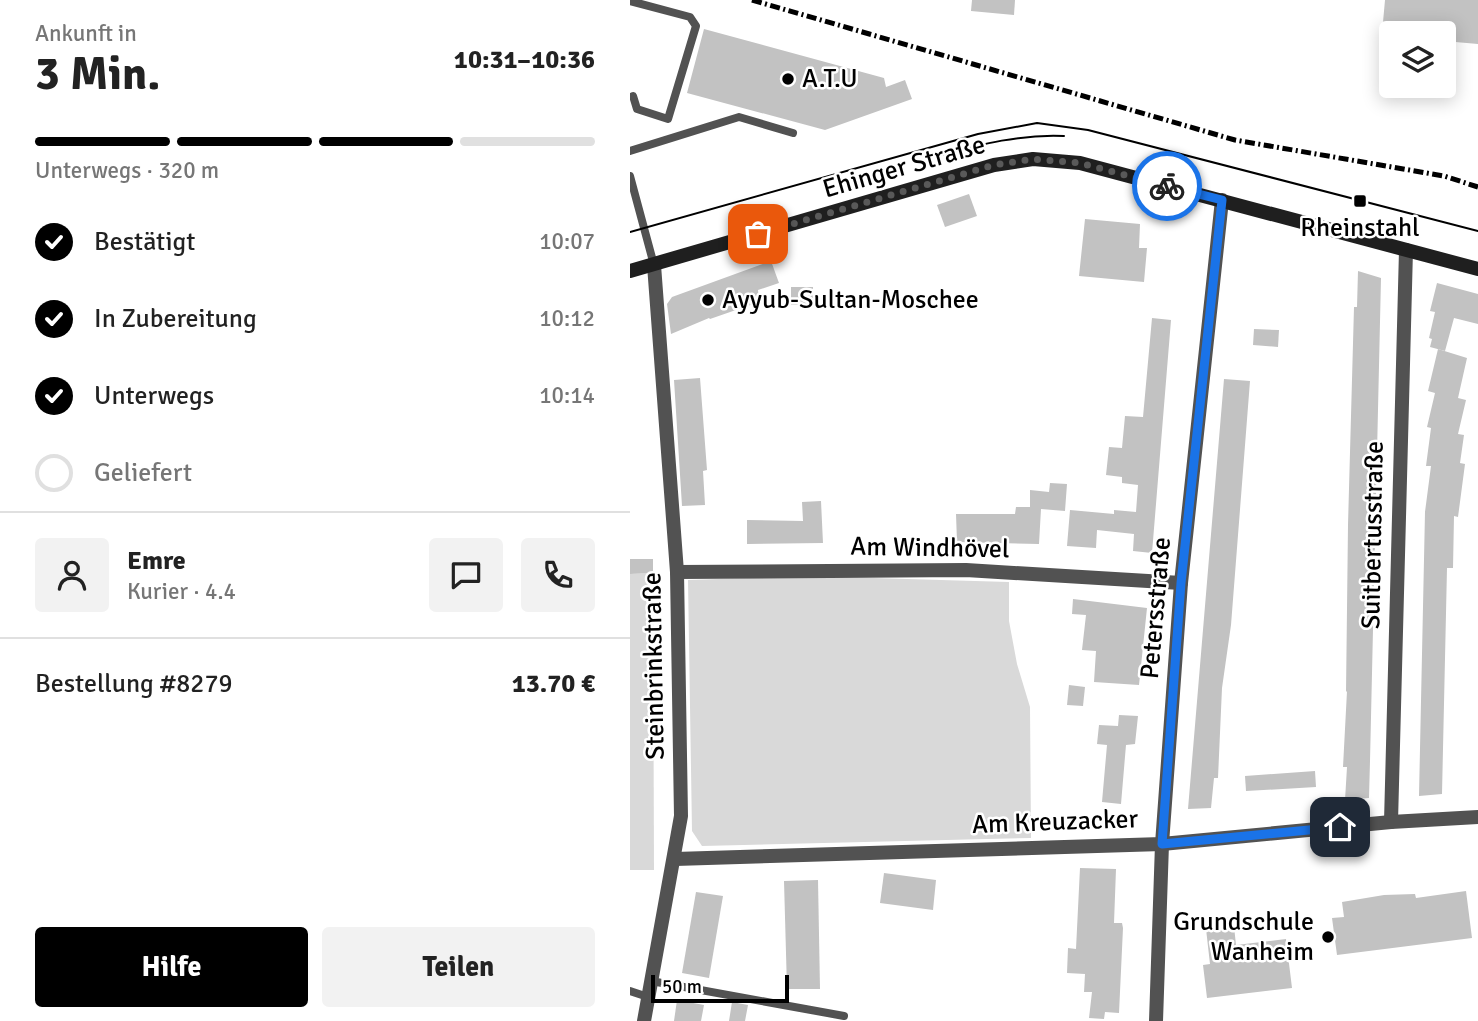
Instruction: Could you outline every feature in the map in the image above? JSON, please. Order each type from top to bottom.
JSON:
[{"type":"street","name":"Ehinger Straße","points":[[630,271],[994,165],[1033,159],[1080,163],[1478,269]]},
{"type":"street","name":"Petersstraße","points":[[1156,1021],[1162,844],[1181,583],[1222,200]]},
{"type":"street","name":"Suitbertusstraße","points":[[1391,822],[1406,250]]},
{"type":"street","name":"Steinbrinkstraße","points":[[644,1021],[681,816],[677,572],[654,265]]},
{"type":"street","name":"Am Windhövel","points":[[677,572],[966,570],[1181,583]]},
{"type":"street","name":"Am Kreuzacker","points":[[675,859],[1162,844],[1391,822],[1478,817]]},
{"type":"lane","points":[[630,1],[690,17],[696,26],[668,118],[637,109],[633,96]]},
{"type":"lane","points":[[630,151],[739,117],[793,133]]},
{"type":"lane","points":[[630,176],[654,265]]},
{"type":"lane","points":[[651,981],[844,1016]]},
{"type":"lane","points":[[630,991],[648,997]]},
{"type":"shaded area","points":[[653,573],[654,870],[630,870],[630,574]]},
{"type":"shaded area","points":[[805,576],[1009,582],[1009,621],[1017,664],[1030,707],[1031,838],[702,846],[692,831],[688,580]]},
{"type":"building","points":[[972,0],[1015,0],[1014,15],[971,11]]},
{"type":"building","points":[[1385,0],[1478,0],[1478,44],[1456,42],[1456,21],[1383,21]]},
{"type":"building","name":"A.T.U","points":[[704,29],[884,78],[886,87],[905,80],[912,99],[825,130],[687,93]]},
{"type":"building","points":[[969,194],[977,216],[945,227],[937,205]]},
{"type":"building","points":[[1085,219],[1140,224],[1139,248],[1147,248],[1144,282],[1079,276]]},
{"type":"building","points":[[771,261],[779,283],[758,290],[759,302],[671,334],[667,304],[672,297]]},
{"type":"building","points":[[1358,271],[1381,278],[1370,761],[1369,798],[1345,800],[1347,767],[1343,767],[1347,691],[1348,525],[1354,307],[1357,307]]},
{"type":"building","points":[[1437,283],[1478,294],[1478,324],[1454,318],[1445,351],[1430,347],[1432,339],[1429,338],[1435,312],[1430,311]]},
{"type":"building","points":[[791,287],[813,287],[813,305],[791,305]]},
{"type":"building","points":[[1152,318],[1171,320],[1152,553],[1133,551],[1134,534],[1097,530],[1096,548],[1067,546],[1070,510],[1114,514],[1114,510],[1136,512],[1138,485],[1122,483],[1122,477],[1106,475],[1109,447],[1122,448],[1125,416],[1143,417]]},
{"type":"building","points":[[1254,329],[1279,330],[1278,347],[1253,345]]},
{"type":"building","points":[[1438,349],[1467,358],[1458,398],[1466,400],[1458,434],[1464,435],[1460,463],[1465,464],[1458,517],[1454,516],[1453,568],[1447,568],[1442,794],[1419,796],[1425,512],[1431,466],[1426,466],[1431,428],[1427,427],[1435,393],[1428,391]]},
{"type":"building","points":[[700,378],[707,470],[703,471],[705,505],[682,506],[674,380]]},
{"type":"building","points":[[1224,379],[1250,381],[1231,625],[1222,688],[1218,778],[1214,778],[1211,808],[1188,809]]},
{"type":"building","points":[[1050,483],[1067,484],[1065,511],[1041,509],[1039,544],[957,542],[956,514],[1015,514],[1016,507],[1030,507],[1030,490],[1049,492]]},
{"type":"building","points":[[821,501],[823,543],[747,544],[747,520],[803,521],[802,502]]},
{"type":"building","points":[[630,559],[653,559],[653,573],[630,574]]},
{"type":"building","points":[[1073,599],[1147,608],[1139,685],[1094,682],[1096,651],[1082,650],[1086,615],[1072,614]]},
{"type":"building","points":[[1069,685],[1085,687],[1083,706],[1067,705]]},
{"type":"building","points":[[1119,715],[1138,716],[1135,744],[1126,745],[1121,804],[1102,802],[1107,745],[1097,744],[1099,725],[1118,726]]},
{"type":"building","points":[[1315,771],[1316,787],[1246,791],[1245,776]]},
{"type":"building","points":[[1080,868],[1116,869],[1114,923],[1122,923],[1123,928],[1119,1013],[1105,1012],[1104,1019],[1089,1018],[1092,992],[1084,992],[1085,974],[1067,973],[1068,948],[1076,949]]},
{"type":"building","points":[[884,873],[936,880],[933,910],[880,903]]},
{"type":"building","points":[[818,880],[820,989],[787,989],[784,881]]},
{"type":"building","points":[[1466,891],[1472,938],[1337,955],[1332,918],[1344,917],[1342,902],[1384,895],[1415,894],[1416,898]]},
{"type":"building","points":[[696,892],[723,896],[709,978],[682,973]]},
{"type":"building","points":[[1233,917],[1236,945],[1286,939],[1292,988],[1207,998],[1203,965],[1210,964],[1205,920]]},
{"type":"building","points":[[677,1000],[704,1005],[701,1021],[674,1021]]},
{"type":"building","points":[[732,1002],[748,1005],[745,1021],[729,1021]]},
{"type":"tram line","points":[[630,232],[978,134],[1037,123],[1088,130],[1478,231]]},
{"type":"tram line","points":[[941,155],[1017,138],[1064,136]]},
{"type":"railway","points":[[752,0],[1235,140],[1444,176],[1478,187]]},
{"type":"way so far","points":[[758,234],[994,165],[1033,159],[1080,163],[1167,186]]},
{"type":"place","name":"A.T.U","points":[[788,79]]},
{"type":"place","name":"Rheinstahl","points":[[1360,201]]},
{"type":"place","name":"Ayyub-Sultan-Moschee","points":[[708,300]]},
{"type":"place","name":"Grundschule Wanheim","points":[[1328,937]]},
{"type":"route","points":[[1167,186],[1222,200],[1181,583],[1162,844],[1340,827]]}]
